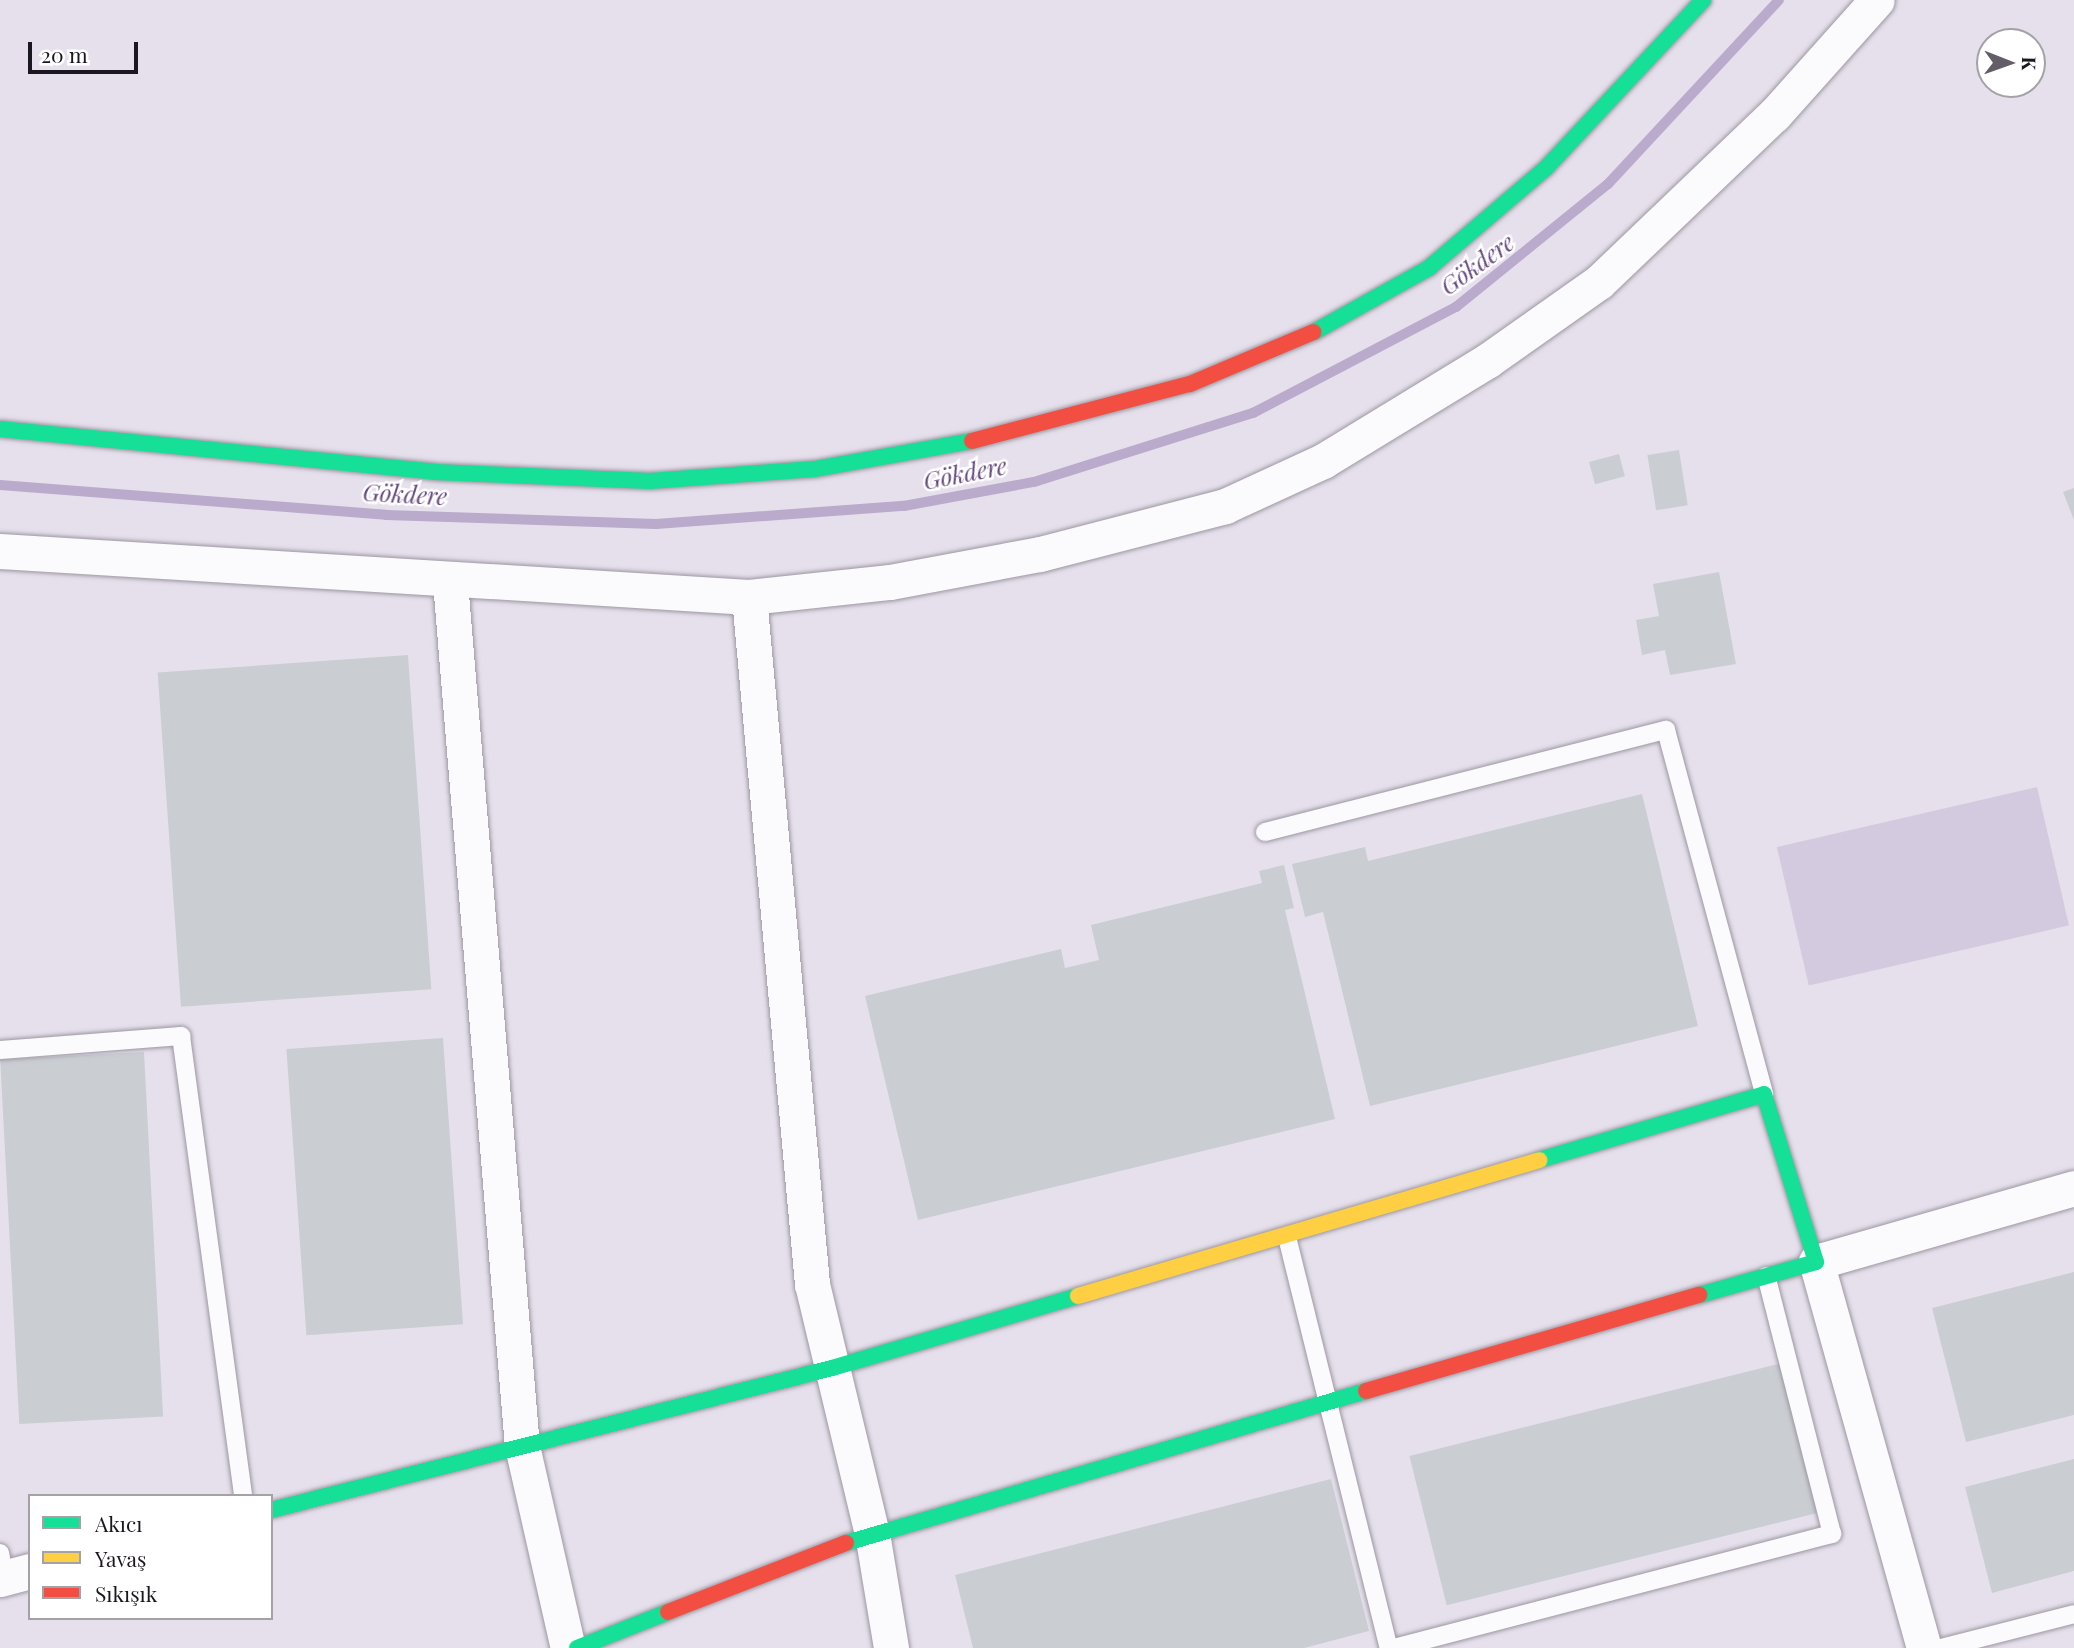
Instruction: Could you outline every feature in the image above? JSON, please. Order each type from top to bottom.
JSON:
[{"type":"street","points":[[0,429],[435,472],[650,481],[815,469],[1009,434],[1190,384],[1332,324],[1429,268],[1546,168],[1703,0]]},
{"type":"street","points":[[0,551],[450,582],[749,597],[890,582],[1040,554],[1225,506],[1323,461],[1487,361],[1599,282],[1774,115],[1877,0]]},
{"type":"street","points":[[450,582],[522,1446],[568,1648]]},
{"type":"street","points":[[749,597],[812,1284],[872,1533],[891,1648]]},
{"type":"street","points":[[273,1509],[832,1368],[1287,1237],[1765,1094],[1816,1262],[1924,1648]]},
{"type":"street","points":[[577,1648],[872,1533],[2074,1188]]},
{"type":"lane","points":[[1265,832],[1666,730],[1765,1094]]},
{"type":"lane","points":[[0,1050],[181,1036],[243,1494]]},
{"type":"lane","points":[[1287,1237],[1392,1648],[1832,1534],[1766,1276]]},
{"type":"lane","points":[[1941,1648],[2074,1614]]},
{"type":"shaded area","points":[[2037,787],[2069,925],[1809,985],[1777,847]]},
{"type":"building","points":[[1679,450],[1688,505],[1656,510],[1647,455]]},
{"type":"building","points":[[1619,454],[1625,476],[1595,484],[1589,462]]},
{"type":"building","points":[[2074,488],[2074,520],[2063,492]]},
{"type":"building","points":[[1719,572],[1736,664],[1670,675],[1665,650],[1642,655],[1636,620],[1659,616],[1653,584]]},
{"type":"building","points":[[408,655],[431,989],[181,1007],[158,673]]},
{"type":"building","points":[[1642,794],[1698,1026],[1370,1106],[1323,912],[1305,917],[1292,864],[1365,847],[1368,861]]},
{"type":"building","points":[[1284,865],[1294,908],[1285,910],[1335,1119],[918,1220],[865,996],[1061,949],[1065,968],[1099,960],[1091,925],[1262,883],[1259,871]]},
{"type":"building","points":[[443,1038],[463,1324],[306,1335],[286,1049]]},
{"type":"building","points":[[144,1052],[163,1416],[19,1424],[0,1060]]},
{"type":"building","points":[[2074,1272],[2074,1415],[1966,1442],[1932,1308]]},
{"type":"building","points":[[1782,1363],[1819,1512],[1447,1605],[1409,1456]]},
{"type":"building","points":[[2074,1459],[2074,1571],[1992,1593],[1965,1487]]},
{"type":"building","points":[[1331,1479],[1369,1631],[1304,1648],[973,1648],[955,1575]]},
{"type":"waterway","name":"Gökdere","points":[[0,485],[386,515],[656,524],[904,506],[1034,482],[1253,413],[1456,307],[1608,184],[1779,0]]},
{"type":"traffic: fast","points":[[1314,332],[1429,268],[1546,168],[1703,0]]},
{"type":"traffic: fast","points":[[0,429],[435,472],[650,481],[815,469],[972,441]]},
{"type":"traffic: fast","points":[[1539,1160],[1764,1094],[1816,1262],[1699,1295]]},
{"type":"traffic: fast","points":[[273,1509],[832,1368],[1078,1296]]},
{"type":"traffic: fast","points":[[846,1543],[1366,1391]]},
{"type":"traffic: fast","points":[[577,1648],[668,1612]]},
{"type":"traffic: slow","points":[[1078,1296],[1539,1160]]},
{"type":"traffic: jam","points":[[972,441],[1190,384],[1314,332]]},
{"type":"traffic: jam","points":[[1366,1391],[1699,1295]]},
{"type":"traffic: jam","points":[[668,1612],[846,1543]]}]
